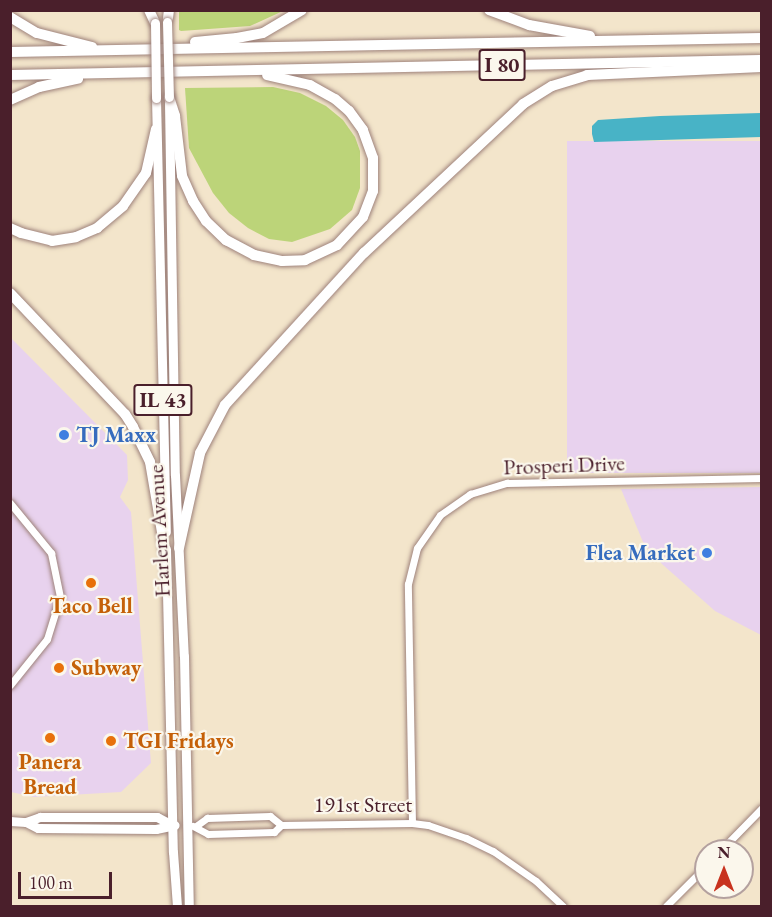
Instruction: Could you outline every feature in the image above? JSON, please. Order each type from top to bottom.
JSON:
[{"type":"highway","points":[[149,10],[155,23]]},
{"type":"highway","points":[[183,48],[195,42],[263,33],[302,10]]},
{"type":"highway","points":[[489,10],[529,25],[608,40]]},
{"type":"highway","points":[[10,17],[37,33],[107,51]]},
{"type":"highway","name":"I 80","points":[[10,52],[762,38]]},
{"type":"highway","name":"I 80","points":[[10,75],[762,60]]},
{"type":"highway","points":[[179,548],[200,453],[225,405],[364,253],[523,104],[552,86],[586,75],[762,67]]},
{"type":"highway","points":[[169,97],[175,116],[182,176],[193,201],[212,227],[235,246],[265,259],[293,261],[326,252],[355,228],[370,201],[374,165],[365,135],[349,111],[327,93],[293,80],[243,71]]},
{"type":"highway","points":[[10,100],[39,87],[110,73]]},
{"type":"highway","points":[[10,228],[52,241],[76,237],[97,228],[123,206],[146,173],[156,129]]},
{"type":"highway","points":[[10,293],[125,414],[137,434],[147,453],[154,478],[166,556]]},
{"type":"main road","name":"Harlem Avenue","points":[[154,10],[172,825],[177,906]]},
{"type":"main road","name":"Harlem Avenue","points":[[168,15],[175,475],[191,826],[189,906]]},
{"type":"main road","name":"191st Street","points":[[10,821],[26,822],[38,828],[156,829],[172,825],[191,826]]},
{"type":"street","name":"Prosperi Drive","points":[[412,823],[408,584],[417,548],[440,515],[470,494],[507,483],[762,478]]},
{"type":"street","points":[[10,503],[51,553],[60,597],[48,639],[10,685]]},
{"type":"street","points":[[732,839],[762,808]]},
{"type":"street","name":"191st Street","points":[[191,826],[207,818],[270,816],[281,825],[412,823],[447,831],[480,844],[524,872],[563,906]]},
{"type":"street","name":"191st Street","points":[[191,826],[207,834],[274,832],[281,825]]},
{"type":"street","points":[[666,906],[694,878]]},
{"type":"shaded area","points":[[567,141],[761,141],[761,473],[567,473]]},
{"type":"shaded area","points":[[10,337],[127,455],[128,480],[120,497],[131,512],[151,763],[121,792],[34,797],[11,792]]},
{"type":"shaded area","name":"Flea Market","points":[[762,487],[761,635],[715,611],[662,564],[643,542],[621,489]]},
{"type":"green space","points":[[179,10],[283,11],[250,26],[181,31],[179,30]]},
{"type":"green space","points":[[273,87],[300,93],[326,106],[343,120],[355,137],[360,151],[360,188],[352,210],[330,229],[292,242],[269,239],[248,228],[229,213],[213,193],[189,148],[185,88]]},
{"type":"water","points":[[761,113],[761,137],[594,142],[592,134],[592,126],[598,120]]},
{"type":"place","name":"TJ Maxx","points":[[64,435]]},
{"type":"place","name":"Flea Market","points":[[707,553]]},
{"type":"place","name":"Taco Bell","points":[[91,583]]},
{"type":"place","name":"Subway","points":[[59,668]]},
{"type":"place","name":"Panera Bread","points":[[50,738]]},
{"type":"place","name":"TGI Fridays","points":[[111,741]]}]
